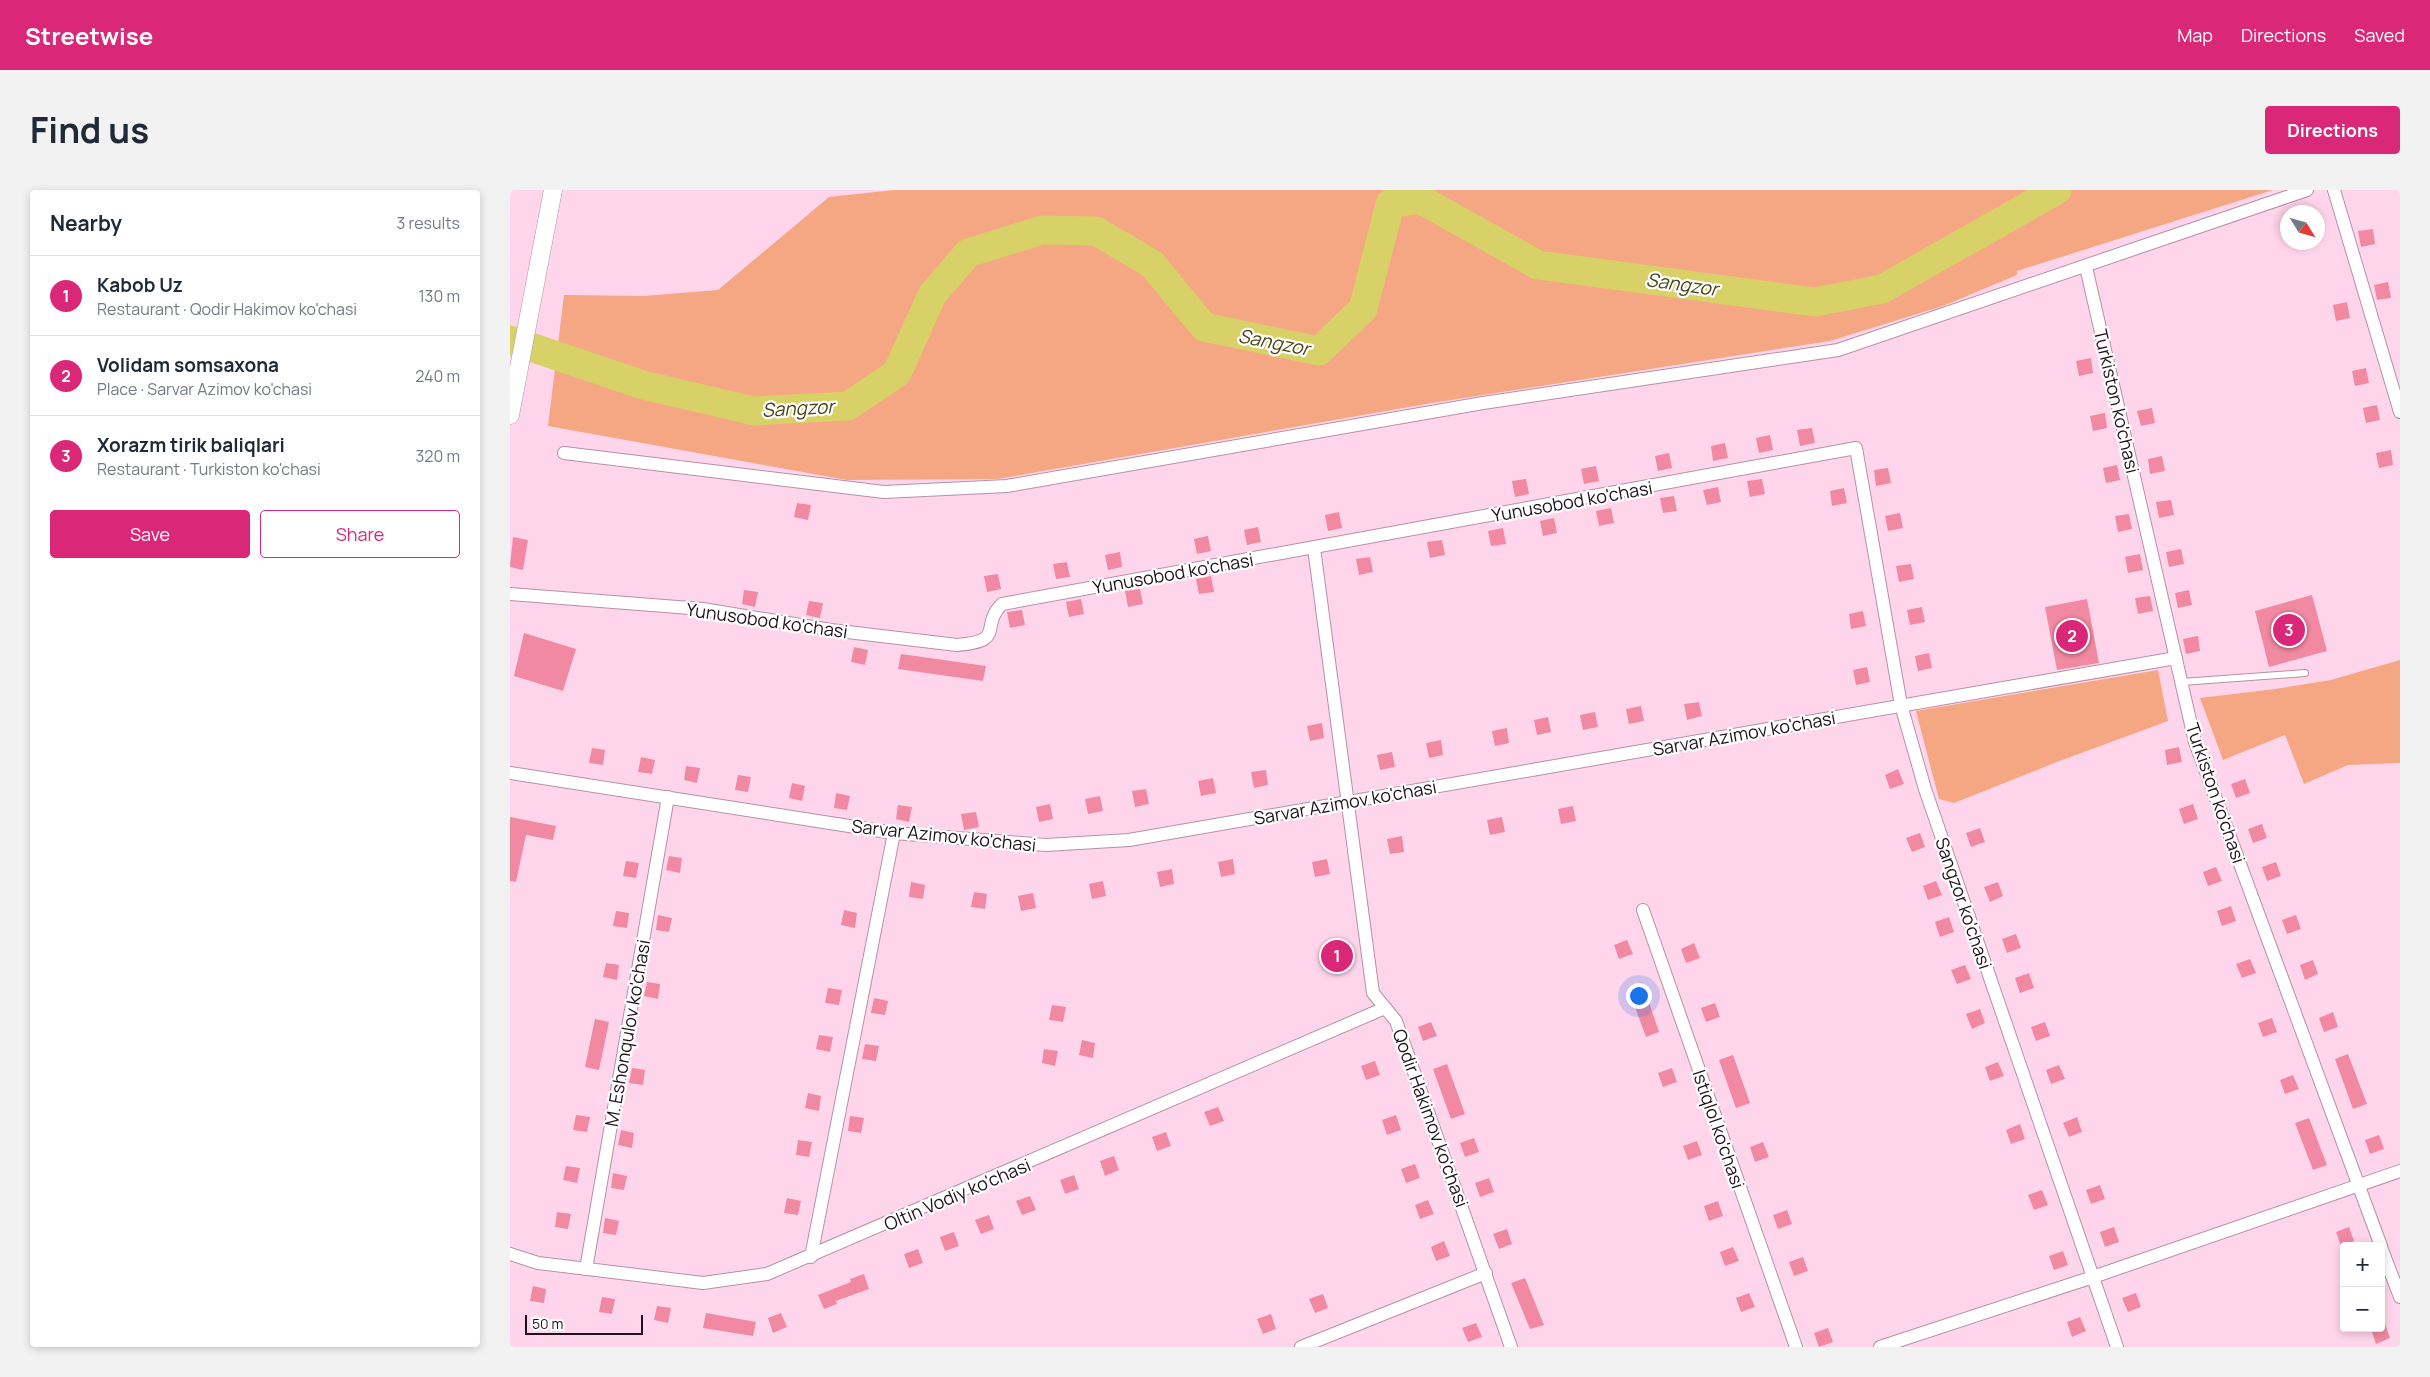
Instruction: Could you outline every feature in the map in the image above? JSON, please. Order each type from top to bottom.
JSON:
[{"type":"main road","points":[[510,415],[553,190]]},
{"type":"street","points":[[564,453],[884,492],[1007,486],[1483,403],[1838,350],[2308,190]]},
{"type":"street","points":[[2334,190],[2400,412]]},
{"type":"street","name":"Turkiston ko'chasi","points":[[2086,267],[2195,742],[2379,1242]]},
{"type":"street","name":"Yunusobod ko'chasi","points":[[510,594],[703,609],[830,630],[957,645],[978,643],[988,636],[997,609],[1002,604],[1856,448]]},
{"type":"street","name":"Sangzor ko'chasi","points":[[1856,448],[1901,706],[1925,789],[2117,1347]]},
{"type":"street","name":"Qodir Hakimov ko'chasi","points":[[1314,548],[1346,801],[1373,993],[1396,1021],[1511,1347]]},
{"type":"street","name":"Sarvar Azimov ko'chasi","points":[[510,773],[894,833],[1046,845],[1130,840],[2176,658]]},
{"type":"street","name":"M. Eshonqulov ko'chasi","points":[[586,1269],[668,798]]},
{"type":"street","points":[[811,1257],[894,833]]},
{"type":"street","name":"Istiqlol ko'chasi","points":[[1643,910],[1796,1347]]},
{"type":"street","name":"Oltin Vodiy ko'chasi","points":[[510,1254],[538,1263],[703,1283],[767,1274],[811,1257],[1385,1008]]},
{"type":"street","points":[[1880,1347],[2093,1277],[2400,1171]]},
{"type":"street","name":"Turkiston ko'chasi","points":[[2385,1257],[2400,1297]]},
{"type":"street","points":[[1301,1347],[1486,1274]]},
{"type":"lane","points":[[2182,682],[2305,673]]},
{"type":"shaded area","points":[[894,190],[2273,190],[2017,271],[2017,275],[1943,306],[1830,341],[1432,403],[998,479],[847,480],[548,426],[564,295],[644,296],[718,290],[829,197]]},
{"type":"shaded area","points":[[2400,660],[2400,763],[2348,765],[2304,784],[2285,735],[2223,760],[2200,698],[2331,680]]},
{"type":"shaded area","points":[[2158,670],[2168,721],[1954,803],[1939,799],[1916,711]]},
{"type":"building","points":[[2373,229],[2375,244],[2361,247],[2358,231]]},
{"type":"building","points":[[2388,282],[2391,298],[2377,300],[2374,285]]},
{"type":"building","points":[[2347,302],[2350,318],[2336,321],[2333,305]]},
{"type":"building","points":[[2091,358],[2093,373],[2079,376],[2076,361]]},
{"type":"building","points":[[2366,368],[2369,383],[2355,386],[2352,371]]},
{"type":"building","points":[[2377,405],[2380,420],[2366,423],[2363,408]]},
{"type":"building","points":[[2152,408],[2155,423],[2141,426],[2137,411]]},
{"type":"building","points":[[2105,413],[2107,428],[2093,431],[2090,416]]},
{"type":"building","points":[[1812,428],[1815,443],[1800,446],[1797,430]]},
{"type":"building","points":[[1770,435],[1773,450],[1759,453],[1756,438]]},
{"type":"building","points":[[1725,443],[1728,458],[1713,461],[1711,446]]},
{"type":"building","points":[[2391,450],[2393,465],[2379,468],[2376,453]]},
{"type":"building","points":[[1669,453],[1672,468],[1658,471],[1655,456]]},
{"type":"building","points":[[2162,456],[2165,471],[2150,474],[2148,459]]},
{"type":"building","points":[[2117,465],[2120,480],[2106,483],[2103,468]]},
{"type":"building","points":[[1596,466],[1599,481],[1584,484],[1581,469]]},
{"type":"building","points":[[1888,468],[1891,483],[1876,486],[1874,470]]},
{"type":"building","points":[[1526,479],[1529,494],[1515,497],[1512,481]]},
{"type":"building","points":[[1762,479],[1765,494],[1750,497],[1747,481]]},
{"type":"building","points":[[1718,487],[1721,502],[1707,505],[1703,490]]},
{"type":"building","points":[[1844,488],[1847,503],[1832,506],[1830,491]]},
{"type":"building","points":[[1674,496],[1677,511],[1663,513],[1660,498]]},
{"type":"building","points":[[2171,500],[2174,515],[2159,518],[2156,502]]},
{"type":"building","points":[[797,503],[811,505],[808,520],[794,517]]},
{"type":"building","points":[[1611,508],[1614,523],[1599,526],[1596,511]]},
{"type":"building","points":[[1339,512],[1342,528],[1328,531],[1325,515]]},
{"type":"building","points":[[1900,513],[1903,528],[1888,531],[1885,516]]},
{"type":"building","points":[[2129,514],[2132,529],[2118,532],[2115,516]]},
{"type":"building","points":[[1554,518],[1557,533],[1543,536],[1540,521]]},
{"type":"building","points":[[1258,527],[1261,542],[1247,545],[1244,530]]},
{"type":"building","points":[[1503,528],[1506,544],[1491,546],[1488,531]]},
{"type":"building","points":[[1208,536],[1211,551],[1197,554],[1194,539]]},
{"type":"building","points":[[513,537],[528,540],[523,570],[510,567]]},
{"type":"building","points":[[1442,540],[1445,555],[1430,558],[1427,542]]},
{"type":"building","points":[[2181,549],[2184,564],[2169,567],[2166,552]]},
{"type":"building","points":[[1120,552],[1122,567],[1108,570],[1105,555]]},
{"type":"building","points":[[2140,554],[2143,570],[2128,573],[2125,557]]},
{"type":"building","points":[[1370,557],[1373,572],[1359,575],[1356,559]]},
{"type":"building","points":[[1067,562],[1070,577],[1056,579],[1053,564]]},
{"type":"building","points":[[1911,564],[1914,579],[1899,582],[1896,566]]},
{"type":"building","points":[[998,574],[1001,589],[987,592],[984,576]]},
{"type":"building","points":[[1211,576],[1214,592],[1199,594],[1196,579]]},
{"type":"building","points":[[1140,589],[1143,604],[1128,607],[1125,591]]},
{"type":"building","points":[[744,590],[758,592],[755,607],[742,604]]},
{"type":"building","points":[[2189,590],[2192,605],[2178,608],[2175,593]]},
{"type":"building","points":[[2312,595],[2327,651],[2269,667],[2255,611]]},
{"type":"building","points":[[2150,596],[2153,611],[2138,614],[2135,598]]},
{"type":"building","points":[[1081,599],[1084,614],[1069,617],[1066,602]]},
{"type":"building","points":[[2087,599],[2099,663],[2057,670],[2045,607]]},
{"type":"building","points":[[809,601],[823,603],[820,618],[806,615]]},
{"type":"building","points":[[1922,607],[1925,622],[1910,625],[1907,610]]},
{"type":"building","points":[[1022,610],[1025,625],[1010,628],[1007,612]]},
{"type":"building","points":[[1863,611],[1866,626],[1851,629],[1849,614]]},
{"type":"building","points":[[524,633],[576,649],[563,691],[514,676]]},
{"type":"building","points":[[2198,636],[2200,651],[2186,654],[2183,639]]},
{"type":"building","points":[[854,647],[868,650],[865,665],[851,662]]},
{"type":"building","points":[[1929,653],[1932,668],[1918,671],[1915,656]]},
{"type":"building","points":[[901,654],[986,666],[983,681],[898,669]]},
{"type":"building","points":[[1867,667],[1870,682],[1856,685],[1853,670]]},
{"type":"building","points":[[1699,702],[1702,716],[1687,720],[1684,704]]},
{"type":"building","points":[[1641,706],[1644,721],[1629,724],[1626,709]]},
{"type":"building","points":[[1595,712],[1598,727],[1583,730],[1580,715]]},
{"type":"building","points":[[1548,717],[1551,732],[1537,735],[1534,720]]},
{"type":"building","points":[[1322,723],[1324,738],[1310,741],[1307,726]]},
{"type":"building","points":[[1507,728],[1509,743],[1495,746],[1492,731]]},
{"type":"building","points":[[1441,740],[1443,755],[1429,758],[1426,743]]},
{"type":"building","points":[[2179,747],[2182,762],[2167,765],[2165,750]]},
{"type":"building","points":[[592,748],[605,750],[603,765],[589,763]]},
{"type":"building","points":[[1392,752],[1395,767],[1380,770],[1377,755]]},
{"type":"building","points":[[641,757],[655,760],[652,774],[638,772]]},
{"type":"building","points":[[686,766],[700,768],[697,783],[684,780]]},
{"type":"building","points":[[1898,769],[1904,784],[1890,789],[1885,775]]},
{"type":"building","points":[[1266,770],[1268,785],[1254,788],[1251,772]]},
{"type":"building","points":[[738,775],[751,777],[748,792],[735,790]]},
{"type":"building","points":[[1213,778],[1216,793],[1201,796],[1198,781]]},
{"type":"building","points":[[2245,779],[2250,793],[2236,798],[2231,784]]},
{"type":"building","points":[[792,783],[805,786],[802,801],[789,798]]},
{"type":"building","points":[[1146,789],[1149,804],[1135,807],[1132,791]]},
{"type":"building","points":[[836,793],[850,796],[847,810],[834,808]]},
{"type":"building","points":[[1100,796],[1103,811],[1088,814],[1085,799]]},
{"type":"building","points":[[1050,804],[1053,819],[1039,822],[1036,807]]},
{"type":"building","points":[[2193,804],[2198,819],[2184,824],[2179,809]]},
{"type":"building","points":[[898,805],[912,807],[909,822],[896,819]]},
{"type":"building","points":[[1573,806],[1576,821],[1561,824],[1558,809]]},
{"type":"building","points":[[976,812],[979,827],[964,830],[961,814]]},
{"type":"building","points":[[510,817],[556,826],[553,840],[526,835],[516,882],[510,881]]},
{"type":"building","points":[[1502,817],[1505,832],[1490,835],[1487,820]]},
{"type":"building","points":[[2262,824],[2267,838],[2253,843],[2248,829]]},
{"type":"building","points":[[1980,828],[1985,842],[1971,847],[1966,833]]},
{"type":"building","points":[[1920,833],[1925,847],[1912,852],[1906,838]]},
{"type":"building","points":[[1402,836],[1404,852],[1390,854],[1387,839]]},
{"type":"building","points":[[669,856],[682,858],[680,873],[666,870]]},
{"type":"building","points":[[1233,859],[1235,874],[1221,877],[1218,862]]},
{"type":"building","points":[[1327,859],[1330,874],[1315,877],[1312,862]]},
{"type":"building","points":[[626,861],[639,863],[636,878],[623,876]]},
{"type":"building","points":[[2276,862],[2281,876],[2267,881],[2262,867]]},
{"type":"building","points":[[2216,867],[2222,881],[2208,886],[2203,872]]},
{"type":"building","points":[[1172,869],[1174,884],[1160,887],[1157,872]]},
{"type":"building","points":[[1103,881],[1106,896],[1092,899],[1089,884]]},
{"type":"building","points":[[1936,881],[1942,895],[1928,900],[1923,886]]},
{"type":"building","points":[[911,882],[925,885],[923,899],[909,897]]},
{"type":"building","points":[[1998,882],[2003,896],[1990,902],[1984,887]]},
{"type":"building","points":[[974,892],[987,894],[985,909],[971,907]]},
{"type":"building","points":[[1033,893],[1036,908],[1021,911],[1018,896]]},
{"type":"building","points":[[2231,906],[2236,921],[2222,926],[2217,911]]},
{"type":"building","points":[[844,910],[857,913],[855,928],[841,925]]},
{"type":"building","points":[[616,911],[629,913],[627,928],[613,926]]},
{"type":"building","points":[[658,915],[672,918],[669,932],[656,930]]},
{"type":"building","points":[[2296,915],[2301,929],[2287,934],[2282,920]]},
{"type":"building","points":[[1949,917],[1954,932],[1940,937],[1935,922]]},
{"type":"building","points":[[2016,934],[2021,948],[2007,953],[2002,939]]},
{"type":"building","points":[[1627,940],[1633,954],[1619,959],[1614,945]]},
{"type":"building","points":[[1694,943],[1700,958],[1686,963],[1681,949]]},
{"type":"building","points":[[1343,949],[1346,964],[1331,967],[1328,952]]},
{"type":"building","points":[[2250,959],[2256,973],[2242,978],[2236,964]]},
{"type":"building","points":[[2313,960],[2318,974],[2305,980],[2300,965]]},
{"type":"building","points":[[606,963],[619,965],[617,980],[603,977]]},
{"type":"building","points":[[1965,965],[1971,979],[1957,984],[1951,970]]},
{"type":"building","points":[[2029,973],[2034,988],[2020,993],[2015,978]]},
{"type":"building","points":[[647,982],[660,984],[658,999],[644,996]]},
{"type":"building","points":[[1642,982],[1659,1032],[1646,1037],[1628,988]]},
{"type":"building","points":[[828,988],[842,990],[839,1005],[825,1003]]},
{"type":"building","points":[[874,998],[888,1001],[885,1015],[871,1013]]},
{"type":"building","points":[[1715,1003],[1720,1017],[1706,1022],[1701,1008]]},
{"type":"building","points":[[1052,1005],[1066,1007],[1063,1022],[1049,1020]]},
{"type":"building","points":[[1980,1009],[1985,1023],[1972,1029],[1966,1014]]},
{"type":"building","points":[[2333,1012],[2338,1027],[2324,1032],[2319,1018]]},
{"type":"building","points":[[2272,1018],[2277,1032],[2263,1037],[2258,1023]]},
{"type":"building","points":[[595,1019],[609,1022],[599,1070],[585,1067]]},
{"type":"building","points":[[1431,1022],[1437,1036],[1423,1041],[1418,1027]]},
{"type":"building","points":[[2045,1022],[2050,1036],[2036,1041],[2031,1027]]},
{"type":"building","points":[[819,1035],[833,1037],[830,1052],[816,1049]]},
{"type":"building","points":[[1082,1040],[1095,1043],[1093,1058],[1079,1055]]},
{"type":"building","points":[[865,1044],[879,1046],[876,1061],[862,1059]]},
{"type":"building","points":[[1044,1049],[1058,1051],[1055,1066],[1042,1063]]},
{"type":"building","points":[[2348,1054],[2367,1104],[2353,1109],[2335,1059]]},
{"type":"building","points":[[1733,1055],[1750,1103],[1736,1108],[1719,1060]]},
{"type":"building","points":[[1375,1061],[1380,1075],[1366,1080],[1361,1066]]},
{"type":"building","points":[[1998,1062],[2004,1076],[1990,1081],[1985,1067]]},
{"type":"building","points":[[1447,1064],[1465,1114],[1451,1119],[1433,1069]]},
{"type":"building","points":[[2059,1065],[2065,1079],[2051,1084],[2046,1070]]},
{"type":"building","points":[[632,1068],[645,1070],[643,1085],[629,1083]]},
{"type":"building","points":[[1672,1068],[1677,1082],[1663,1087],[1658,1073]]},
{"type":"building","points":[[2293,1075],[2299,1089],[2285,1094],[2280,1080]]},
{"type":"building","points":[[808,1093],[821,1096],[819,1111],[805,1108]]},
{"type":"building","points":[[1218,1107],[1224,1121],[1210,1126],[1204,1112]]},
{"type":"building","points":[[576,1115],[590,1117],[587,1132],[573,1130]]},
{"type":"building","points":[[1396,1115],[1401,1130],[1387,1135],[1382,1120]]},
{"type":"building","points":[[850,1116],[864,1118],[861,1133],[848,1131]]},
{"type":"building","points":[[2077,1117],[2082,1132],[2069,1137],[2063,1123]]},
{"type":"building","points":[[2309,1118],[2327,1165],[2313,1170],[2295,1123]]},
{"type":"building","points":[[2020,1124],[2025,1139],[2011,1144],[2006,1130]]},
{"type":"building","points":[[621,1130],[634,1133],[632,1148],[618,1145]]},
{"type":"building","points":[[1166,1132],[1171,1146],[1157,1151],[1152,1137]]},
{"type":"building","points":[[2379,1135],[2384,1149],[2370,1154],[2365,1140]]},
{"type":"building","points":[[1474,1138],[1479,1152],[1465,1157],[1460,1143]]},
{"type":"building","points":[[798,1140],[812,1142],[809,1157],[796,1155]]},
{"type":"building","points":[[1697,1141],[1702,1155],[1688,1160],[1683,1146]]},
{"type":"building","points":[[1763,1142],[1769,1157],[1755,1162],[1750,1147]]},
{"type":"building","points":[[1114,1156],[1119,1170],[1105,1176],[1100,1161]]},
{"type":"building","points":[[1415,1164],[1420,1178],[1406,1183],[1401,1169]]},
{"type":"building","points":[[566,1166],[580,1168],[577,1183],[563,1180]]},
{"type":"building","points":[[613,1173],[627,1176],[624,1190],[611,1188]]},
{"type":"building","points":[[1074,1175],[1079,1189],[1065,1194],[1060,1180]]},
{"type":"building","points":[[1489,1178],[1494,1192],[1480,1197],[1475,1183]]},
{"type":"building","points":[[2100,1185],[2105,1199],[2091,1204],[2086,1190]]},
{"type":"building","points":[[2042,1190],[2048,1205],[2034,1210],[2028,1195]]},
{"type":"building","points":[[1030,1196],[1036,1210],[1022,1215],[1016,1201]]},
{"type":"building","points":[[787,1198],[801,1201],[798,1215],[784,1213]]},
{"type":"building","points":[[1428,1200],[1434,1214],[1420,1219],[1415,1205]]},
{"type":"building","points":[[1718,1201],[1723,1216],[1709,1221],[1704,1206]]},
{"type":"building","points":[[1787,1210],[1792,1224],[1778,1229],[1773,1215]]},
{"type":"building","points":[[557,1212],[571,1214],[568,1229],[555,1227]]},
{"type":"building","points":[[989,1215],[994,1229],[981,1234],[975,1220]]},
{"type":"building","points":[[605,1218],[619,1221],[616,1235],[603,1233]]},
{"type":"building","points":[[2114,1227],[2119,1242],[2105,1247],[2100,1232]]},
{"type":"building","points":[[2349,1227],[2354,1241],[2340,1243],[2336,1232]]},
{"type":"building","points":[[1507,1229],[1512,1244],[1499,1249],[1493,1234]]},
{"type":"building","points":[[954,1232],[959,1246],[945,1251],[940,1237]]},
{"type":"building","points":[[1444,1241],[1450,1256],[1436,1261],[1431,1247]]},
{"type":"building","points":[[1733,1247],[1739,1261],[1725,1266],[1720,1252]]},
{"type":"building","points":[[918,1249],[923,1263],[909,1268],[904,1254]]},
{"type":"building","points":[[2063,1251],[2068,1265],[2054,1270],[2049,1256]]},
{"type":"building","points":[[1803,1257],[1808,1271],[1794,1276],[1789,1262]]},
{"type":"building","points":[[864,1274],[869,1289],[836,1301],[837,1304],[824,1309],[818,1295],[851,1282],[850,1279]]},
{"type":"building","points":[[1525,1278],[1544,1325],[1530,1329],[1511,1283]]},
{"type":"building","points":[[533,1286],[546,1289],[544,1303],[530,1301]]},
{"type":"building","points":[[1749,1293],[1755,1307],[1741,1312],[1736,1298]]},
{"type":"building","points":[[2136,1293],[2141,1307],[2128,1312],[2122,1298]]},
{"type":"building","points":[[1323,1294],[1328,1308],[1315,1313],[1309,1299]]},
{"type":"building","points":[[602,1297],[615,1299],[612,1314],[599,1312]]},
{"type":"building","points":[[657,1306],[671,1308],[668,1323],[654,1320]]},
{"type":"building","points":[[706,1313],[756,1322],[753,1336],[703,1328]]},
{"type":"building","points":[[781,1313],[787,1327],[773,1333],[768,1318]]},
{"type":"building","points":[[1271,1314],[1276,1329],[1263,1334],[1257,1319]]},
{"type":"building","points":[[2080,1317],[2086,1331],[2072,1337],[2067,1322]]},
{"type":"building","points":[[1476,1323],[1482,1337],[1468,1342],[1462,1328]]},
{"type":"building","points":[[2385,1324],[2390,1338],[2376,1344],[2372,1332],[2385,1332]]},
{"type":"building","points":[[1828,1328],[1833,1342],[1819,1347],[1814,1333]]},
{"type":"waterway","name":"Sangzor","points":[[510,340],[643,385],[754,411],[848,406],[897,373],[932,295],[968,253],[1042,230],[1096,231],[1152,264],[1204,327],[1319,351],[1363,309],[1390,204],[1420,199],[1538,265],[1815,302],[1882,289],[2057,190]]},
{"type":"place","name":"Xorazm tirik baliqlari","points":[[2289,630]]},
{"type":"place","name":"Volidam somsaxona","points":[[2072,636]]},
{"type":"place","name":"Kabob Uz","points":[[1337,956]]}]
